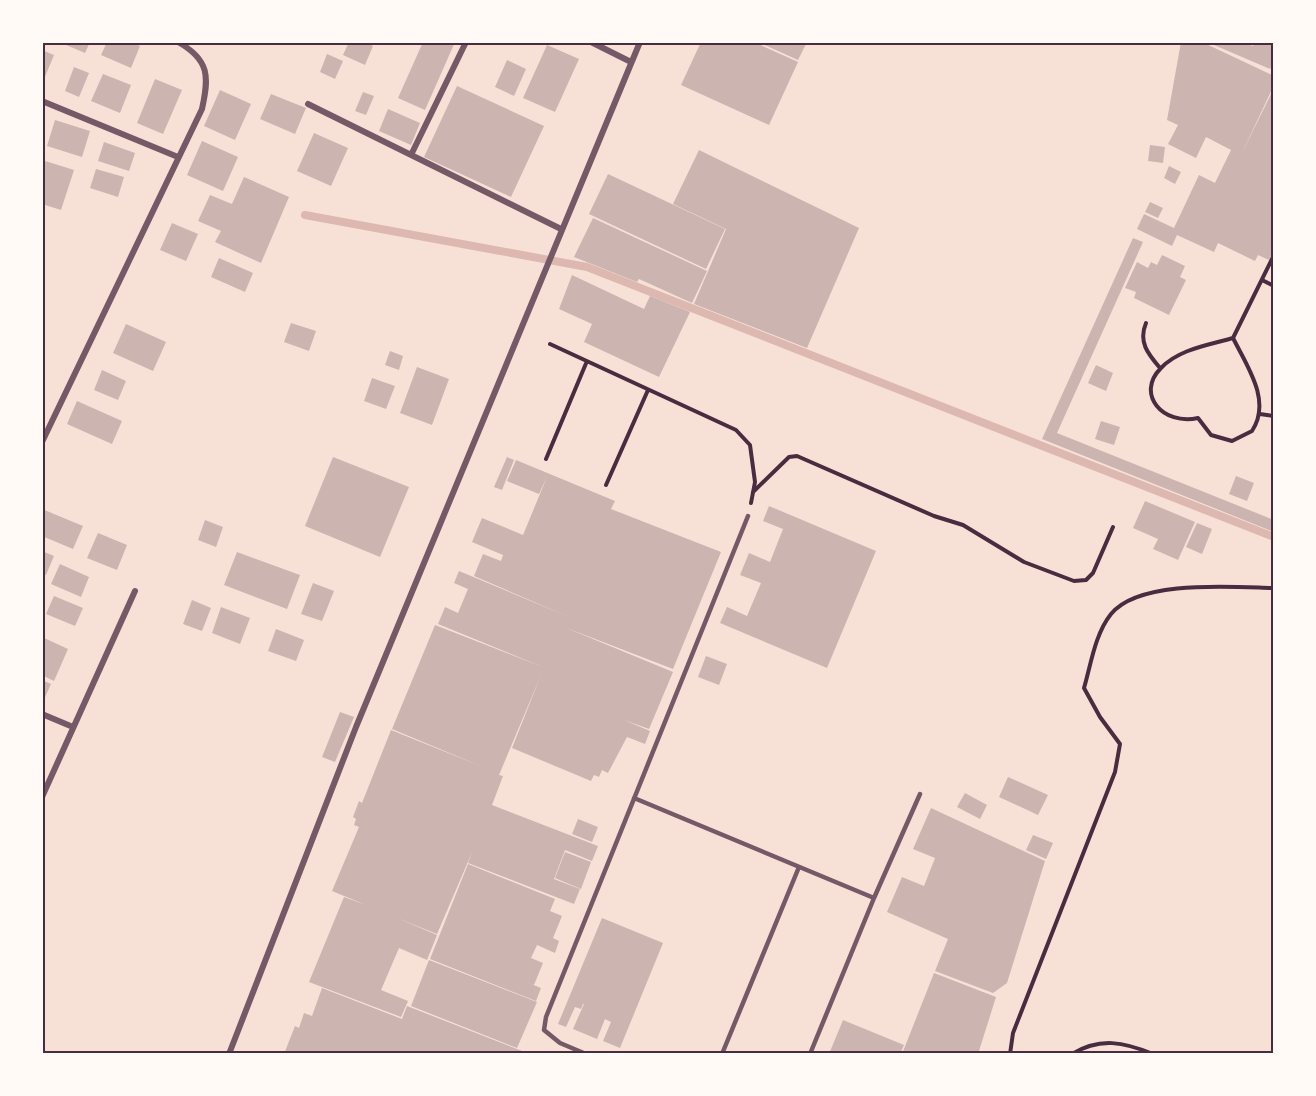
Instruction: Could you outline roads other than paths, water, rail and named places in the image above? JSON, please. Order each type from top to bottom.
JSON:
[{"type":"street","points":[[42,442],[202,109],[208,84],[204,65],[178,42]]},
{"type":"street","points":[[411,155],[466,42]]},
{"type":"street","points":[[591,42],[631,62]]},
{"type":"street","points":[[229,1054],[356,727],[640,42]]},
{"type":"street","points":[[42,101],[178,157]]},
{"type":"street","points":[[308,104],[561,229]]},
{"type":"street","points":[[42,797],[135,591]]},
{"type":"street","points":[[42,714],[73,727]]},
{"type":"lane","points":[[586,1054],[560,1043],[544,1030],[546,1017],[748,516]]},
{"type":"lane","points":[[810,1054],[873,898],[920,794]]},
{"type":"lane","points":[[634,798],[873,898]]},
{"type":"lane","points":[[722,1054],[799,867]]},
{"type":"waterway","points":[[305,215],[587,267],[1274,537]]}]
